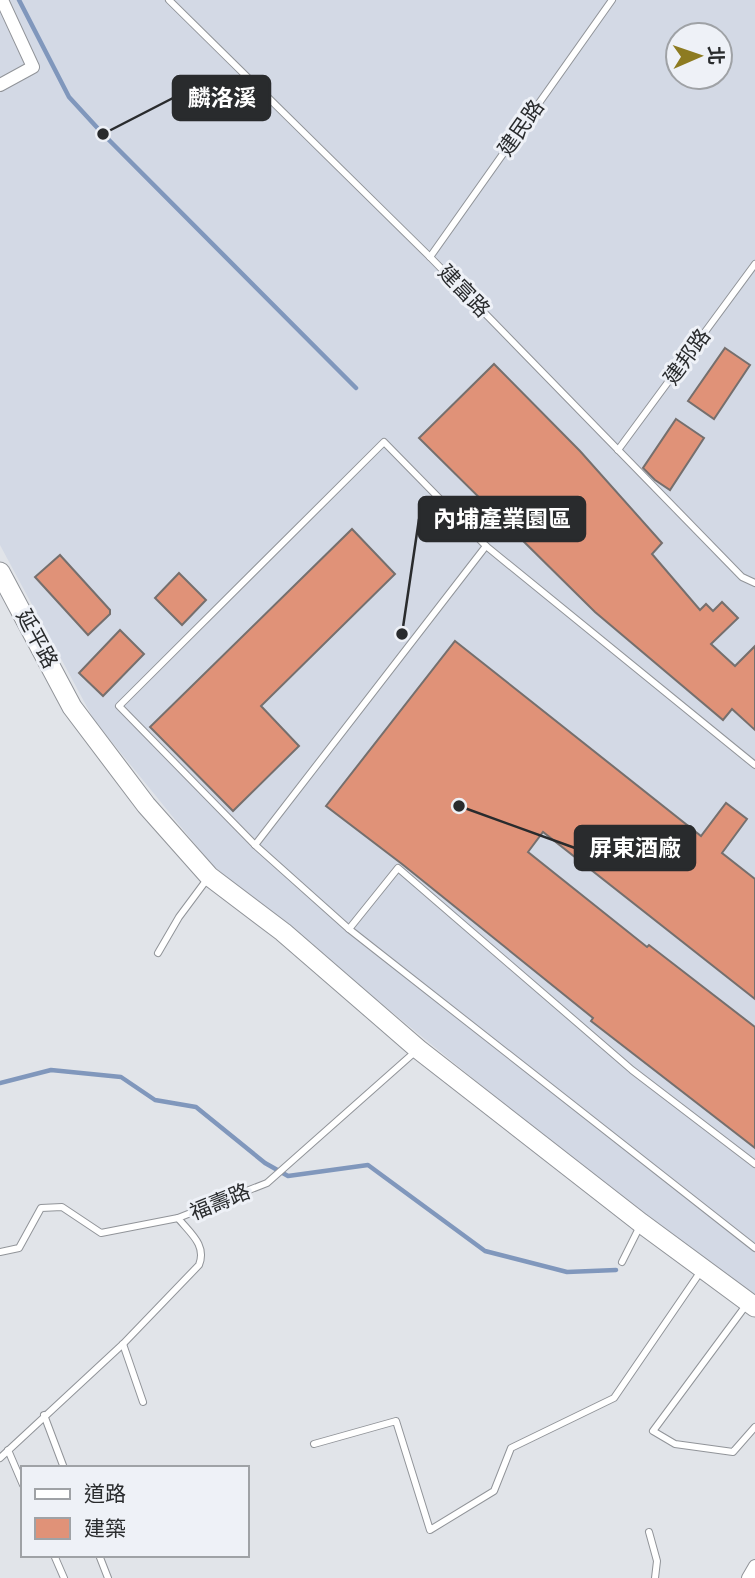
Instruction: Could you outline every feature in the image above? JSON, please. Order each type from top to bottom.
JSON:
[{"type":"street","points":[[0,85],[33,67],[2,0]]},
{"type":"street","name":"延平路","points":[[2,580],[72,706],[146,805],[209,876]]},
{"type":"street","points":[[209,876],[283,932],[418,1049],[641,1223],[752,1304]]},
{"type":"lane","name":"建富路","points":[[169,0],[430,257],[742,577],[755,583]]},
{"type":"lane","name":"建民路","points":[[430,257],[612,0]]},
{"type":"lane","name":"建邦路","points":[[618,450],[755,264]]},
{"type":"lane","points":[[755,765],[486,546],[384,442],[119,706],[256,845],[349,929],[755,1248]]},
{"type":"lane","points":[[256,845],[486,546]]},
{"type":"lane","points":[[349,929],[398,869],[632,1070],[755,1164]]},
{"type":"lane","points":[[158,953],[179,917],[209,876]]},
{"type":"lane","name":"福壽路","points":[[0,1458],[123,1344],[199,1265],[203,1256],[201,1247],[178,1219],[267,1183],[418,1049]]},
{"type":"lane","points":[[0,1252],[19,1248],[41,1208],[62,1207],[101,1233],[178,1219]]},
{"type":"lane","points":[[622,1262],[641,1223]]},
{"type":"lane","points":[[314,1444],[397,1420],[430,1530],[494,1491],[511,1448],[614,1398],[702,1269]]},
{"type":"lane","points":[[752,1304],[653,1432],[675,1444],[733,1452],[755,1427]]},
{"type":"lane","points":[[123,1344],[142,1402]]},
{"type":"lane","points":[[44,1415],[64,1466]]},
{"type":"lane","points":[[8,1450],[21,1480]]},
{"type":"lane","points":[[649,1532],[657,1561],[655,1578]]},
{"type":"lane","points":[[55,1557],[64,1578]]},
{"type":"lane","points":[[100,1557],[107,1578]]},
{"type":"shaded area","points":[[0,0],[755,0],[755,1297],[574,1161],[212,865],[94,720],[0,545]]},
{"type":"building","points":[[725,348],[750,365],[714,419],[688,401]]},
{"type":"building","points":[[494,364],[580,451],[662,543],[652,554],[700,610],[706,604],[713,611],[722,602],[738,618],[711,644],[735,666],[755,646],[755,730],[732,709],[723,720],[595,612],[419,438]]},
{"type":"building","points":[[676,419],[704,438],[670,490],[643,468]]},
{"type":"building","points":[[352,529],[395,574],[261,706],[299,746],[233,811],[150,727]]},
{"type":"building","points":[[60,555],[110,610],[110,614],[88,635],[35,577]]},
{"type":"building","points":[[179,573],[206,600],[182,625],[155,598]]},
{"type":"building","points":[[120,630],[144,654],[103,696],[79,673]]},
{"type":"building","points":[[455,641],[701,836],[726,803],[747,819],[722,853],[755,879],[755,999],[543,832],[528,852],[647,947],[649,945],[755,1027],[755,1148],[591,1021],[593,1018],[326,806]]},
{"type":"waterway","points":[[19,0],[69,97],[356,388]]},
{"type":"waterway","points":[[0,1083],[51,1070],[121,1077],[155,1100],[196,1107],[265,1163],[288,1176],[368,1165],[485,1251],[567,1272],[616,1270]]},
{"type":"place","name":"麟洛溪","points":[[103,134]]},
{"type":"place","name":"內埔產業園區","points":[[402,634]]},
{"type":"place","name":"屏東酒廠","points":[[459,806]]}]
